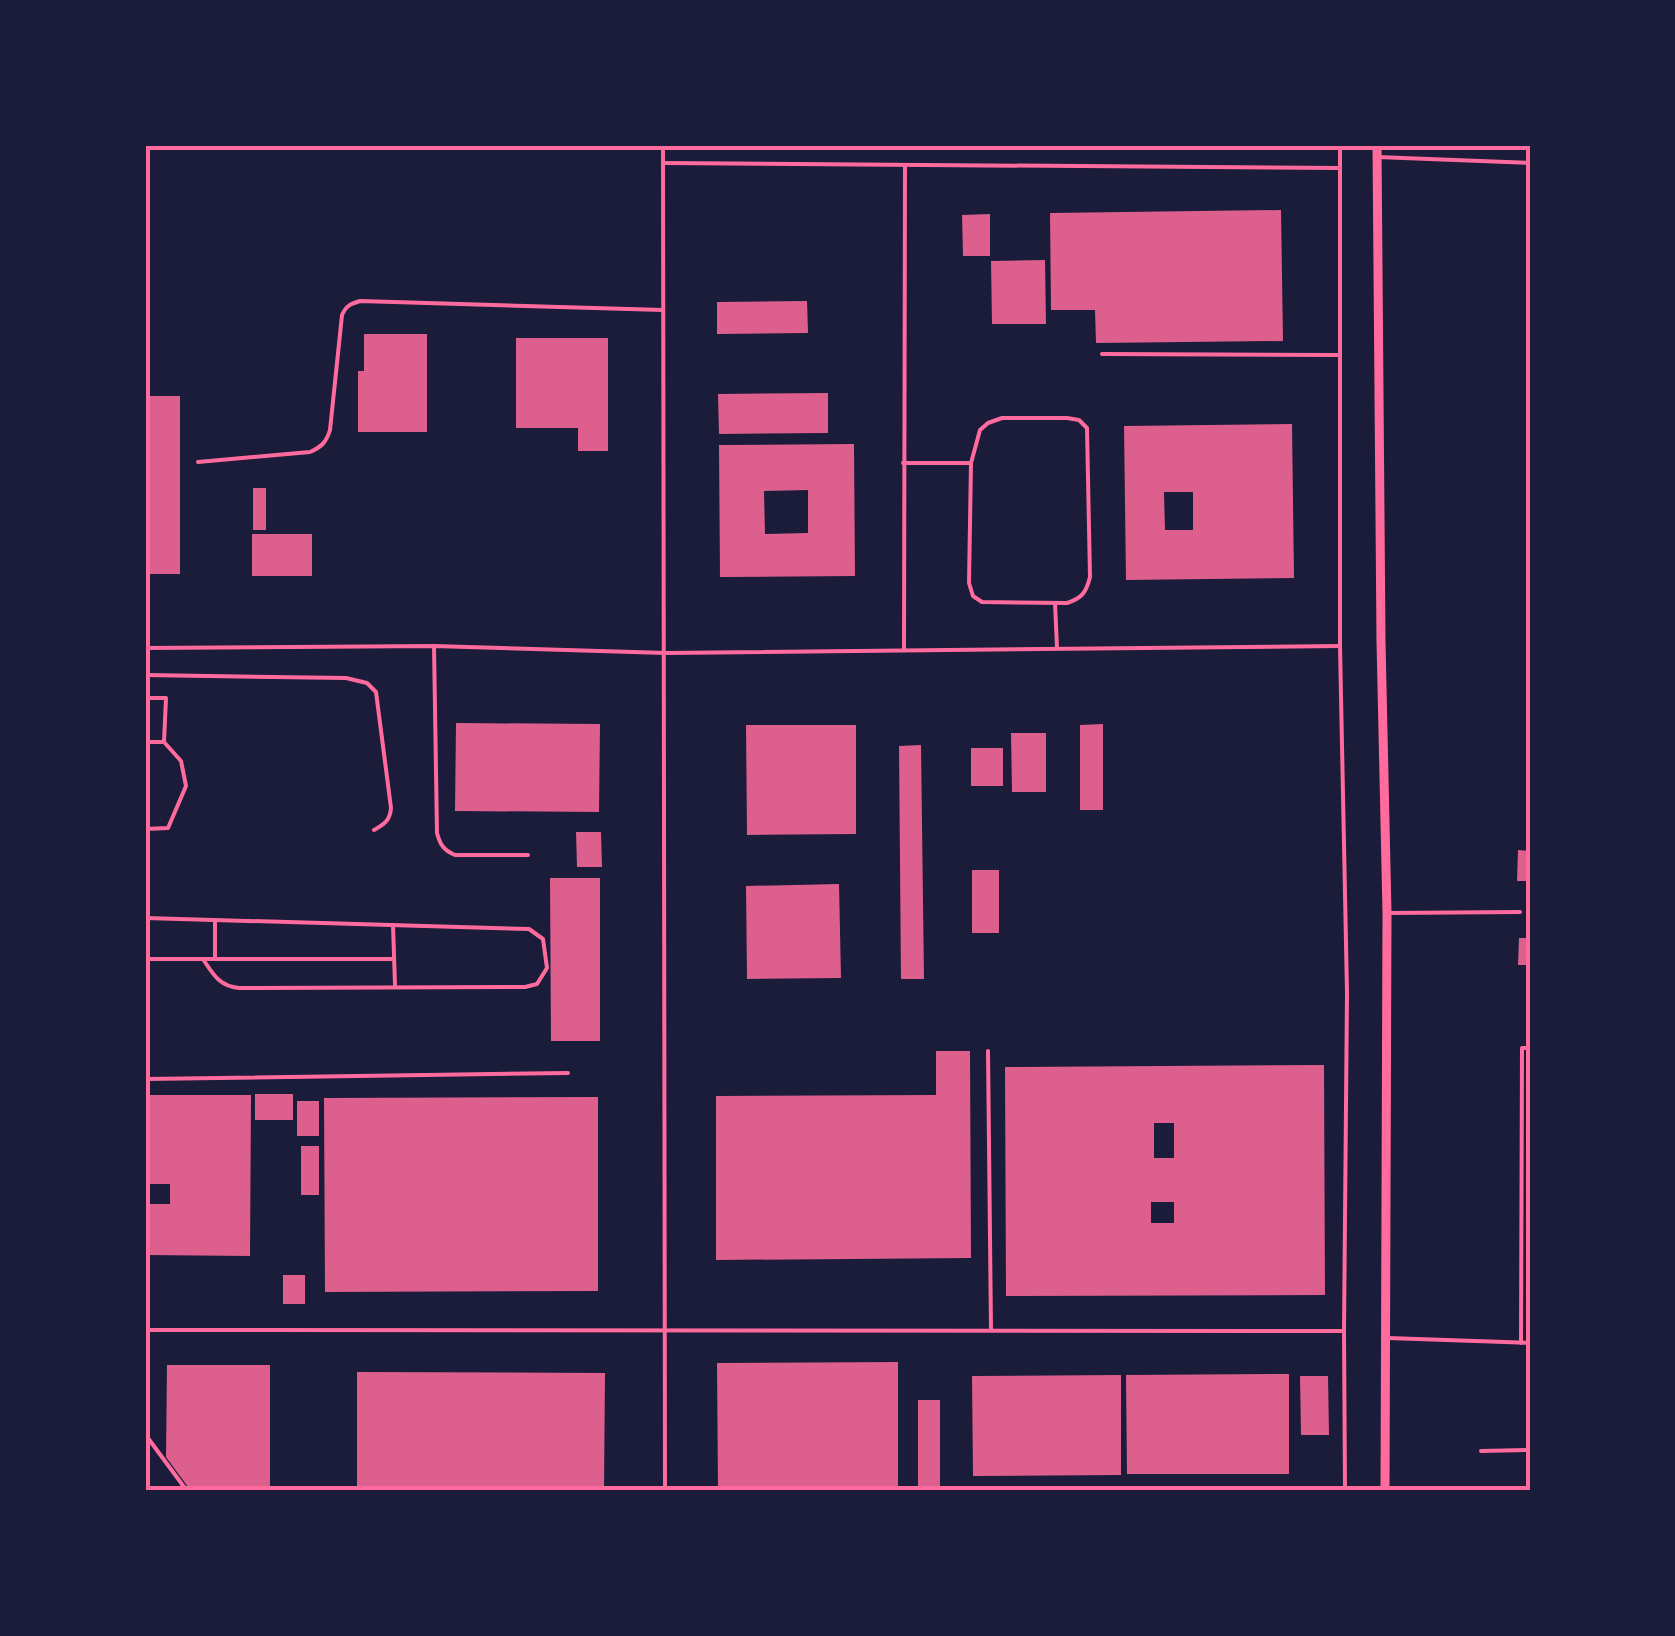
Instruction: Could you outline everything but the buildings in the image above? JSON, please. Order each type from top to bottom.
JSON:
[{"type":"street","points":[[1377,145],[1380,641],[1387,913],[1385,1491]]},
{"type":"lane","points":[[664,145],[665,1491]]},
{"type":"lane","points":[[1340,145],[1340,646],[1347,993],[1345,1491]]},
{"type":"lane","points":[[1377,157],[1530,163]]},
{"type":"lane","points":[[663,163],[1340,168]]},
{"type":"lane","points":[[904,650],[905,164]]},
{"type":"lane","points":[[198,462],[310,452],[321,447],[330,430],[342,315],[350,304],[663,310]]},
{"type":"lane","points":[[1102,354],[1340,355]]},
{"type":"lane","points":[[1002,418],[1067,418],[1079,420],[1088,428],[1090,578],[1080,599],[1067,603],[982,602],[973,596],[969,583],[971,463],[980,430],[1002,418]]},
{"type":"lane","points":[[903,463],[971,463]]},
{"type":"lane","points":[[1055,603],[1057,649]]},
{"type":"lane","points":[[145,648],[434,646],[666,653],[1340,646]]},
{"type":"lane","points":[[434,646],[439,842],[455,855],[528,855]]},
{"type":"lane","points":[[145,675],[346,678],[367,683],[376,692],[390,808],[390,818],[374,830]]},
{"type":"lane","points":[[145,698],[166,698],[164,742],[181,761],[186,786],[168,828],[145,829]]},
{"type":"lane","points":[[145,742],[164,742]]},
{"type":"lane","points":[[1387,913],[1520,912]]},
{"type":"lane","points":[[145,918],[529,928],[544,940],[546,950],[543,976],[537,984],[524,988],[229,987],[215,977],[203,959]]},
{"type":"lane","points":[[215,920],[215,959]]},
{"type":"lane","points":[[393,925],[395,988]]},
{"type":"lane","points":[[145,959],[394,959]]},
{"type":"lane","points":[[1520,1343],[1522,1048],[1530,1048]]},
{"type":"lane","points":[[988,1050],[990,1330]]},
{"type":"lane","points":[[145,1079],[568,1073]]},
{"type":"lane","points":[[145,1330],[1344,1331]]},
{"type":"lane","points":[[1384,1338],[1530,1343]]},
{"type":"lane","points":[[145,1434],[187,1491]]},
{"type":"lane","points":[[1481,1451],[1530,1450]]}]
